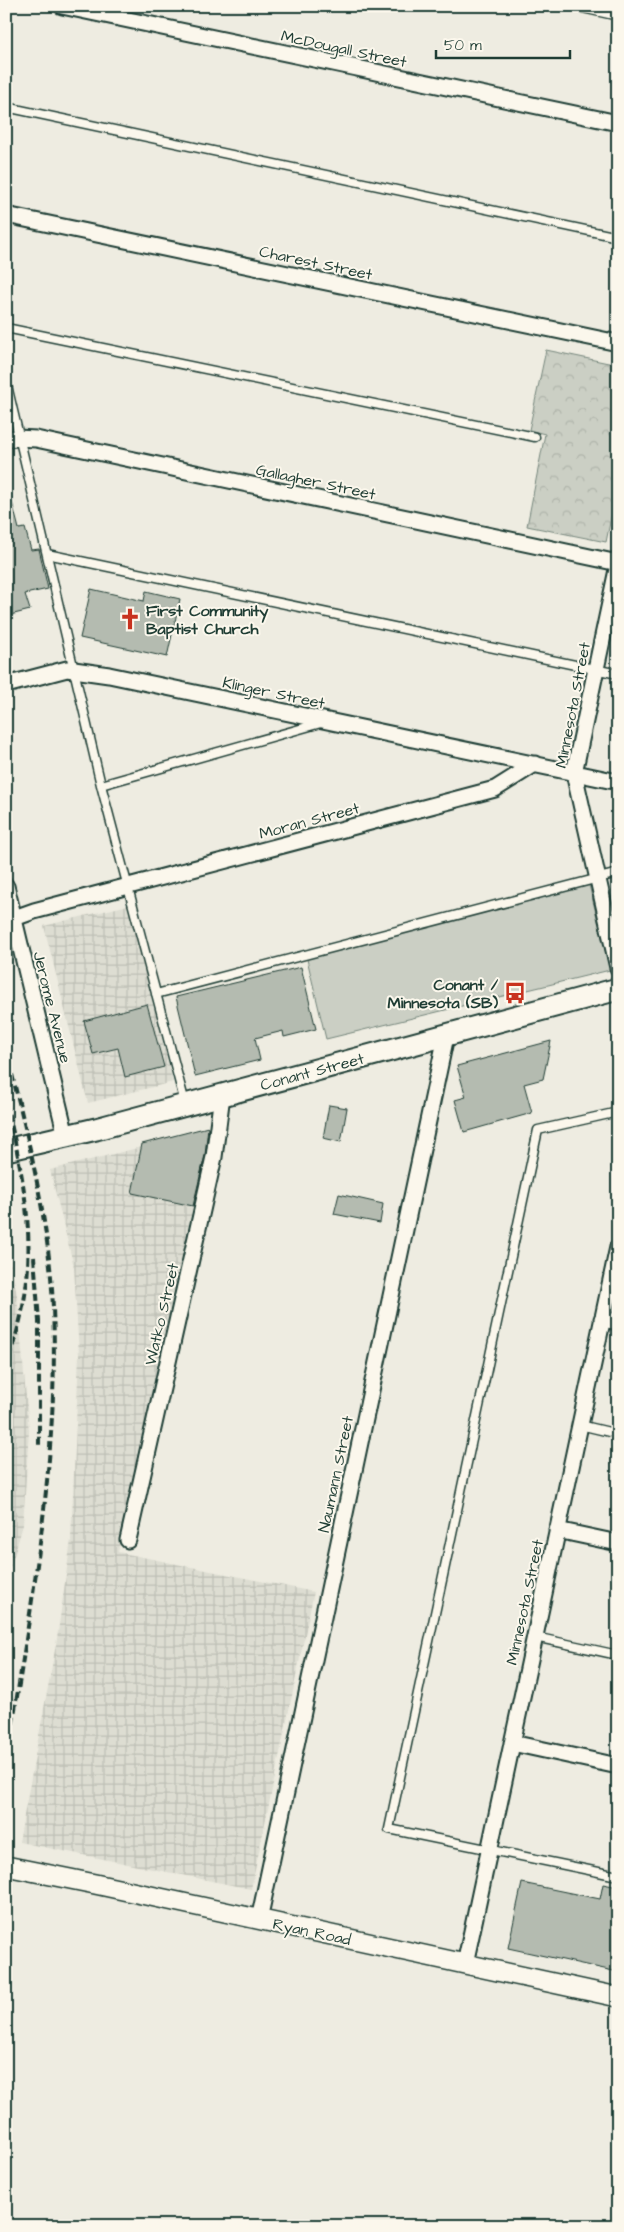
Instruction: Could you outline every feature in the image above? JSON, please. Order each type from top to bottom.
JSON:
[{"type":"main road","name":"Conant Street","points":[[6,1150],[186,1105],[618,989]]},
{"type":"street","name":"McDougall Street","points":[[62,6],[618,123]]},
{"type":"street","name":"Charest Street","points":[[6,215],[618,343]]},
{"type":"street","name":"Gallagher Street","points":[[14,439],[36,439],[618,564]]},
{"type":"street","name":"Minnesota Street","points":[[618,564],[574,773],[618,968]]},
{"type":"street","name":"Klinger Street","points":[[6,685],[48,673],[73,669],[535,764]]},
{"type":"street","points":[[535,764],[618,782]]},
{"type":"street","name":"Moran Street","points":[[10,920],[34,911],[495,789],[535,764]]},
{"type":"street","name":"Jerome Avenue","points":[[6,886],[10,920],[66,1136]]},
{"type":"street","name":"Naumann Street","points":[[259,1920],[446,1036]]},
{"type":"street","name":"Watko Street","points":[[128,1540],[214,1157],[222,1095]]},
{"type":"street","name":"Minnesota Street","points":[[465,1964],[618,1247]]},
{"type":"street","points":[[602,1319],[618,1322]]},
{"type":"street","points":[[557,1530],[618,1544]]},
{"type":"street","points":[[512,1743],[618,1766]]},
{"type":"street","name":"Ryan Road","points":[[6,1866],[618,1997]]},
{"type":"lane","points":[[573,6],[618,16]]},
{"type":"lane","points":[[6,107],[618,237]]},
{"type":"lane","points":[[6,328],[534,437]]},
{"type":"lane","points":[[6,382],[14,439],[47,554],[101,785],[186,1105]]},
{"type":"lane","points":[[47,554],[618,674]]},
{"type":"lane","points":[[101,785],[328,721]]},
{"type":"lane","points":[[156,994],[618,873]]},
{"type":"lane","points":[[618,1112],[538,1130],[389,1829],[618,1876]]},
{"type":"lane","points":[[580,1426],[618,1434]]},
{"type":"lane","points":[[535,1637],[618,1655]]},
{"type":"shaded area","points":[[128,905],[173,1082],[88,1103],[44,926]]},
{"type":"shaded area","points":[[213,1129],[118,1552],[314,1592],[251,1889],[19,1842],[57,1639],[71,1540],[79,1355],[74,1267],[50,1170]]},
{"type":"shaded area","points":[[6,1239],[17,1295],[29,1431],[23,1525],[6,1583]]},
{"type":"green space","points":[[546,350],[618,365],[618,484],[606,542],[527,526],[545,434],[529,430]]},
{"type":"green space","points":[[589,885],[610,970],[326,1039],[306,955]]},
{"type":"building","points":[[6,498],[11,498],[19,529],[25,528],[31,550],[39,549],[48,589],[25,594],[30,610],[6,616]]},
{"type":"building","name":"First Community Baptist Church","points":[[91,589],[144,601],[146,591],[180,599],[167,657],[80,638]]},
{"type":"building","points":[[301,967],[316,1029],[284,1037],[283,1031],[255,1038],[260,1060],[195,1076],[176,997]]},
{"type":"building","points":[[147,1004],[164,1067],[125,1077],[118,1048],[93,1054],[84,1021]]},
{"type":"building","points":[[551,1041],[543,1079],[524,1084],[532,1113],[464,1132],[455,1100],[466,1097],[457,1066]]},
{"type":"building","points":[[329,1105],[347,1108],[341,1142],[323,1138]]},
{"type":"building","points":[[208,1127],[205,1155],[193,1206],[132,1193],[142,1144]]},
{"type":"building","points":[[339,1194],[383,1204],[380,1223],[334,1214]]},
{"type":"building","points":[[522,1883],[600,1899],[603,1884],[618,1887],[618,1972],[508,1948]]},
{"type":"railway","points":[[6,1051],[28,1139],[45,1229],[52,1289],[54,1349],[48,1469],[42,1528],[6,1767]]},
{"type":"railway","points":[[6,1102],[20,1170],[28,1233],[25,1297],[18,1330],[6,1364]]},
{"type":"railway","points":[[34,1257],[39,1321],[39,1448]]},
{"type":"place","name":"First Community Baptist Church","points":[[130,619]]},
{"type":"place","name":"Conant / Minnesota (SB)","points":[[515,993]]}]
